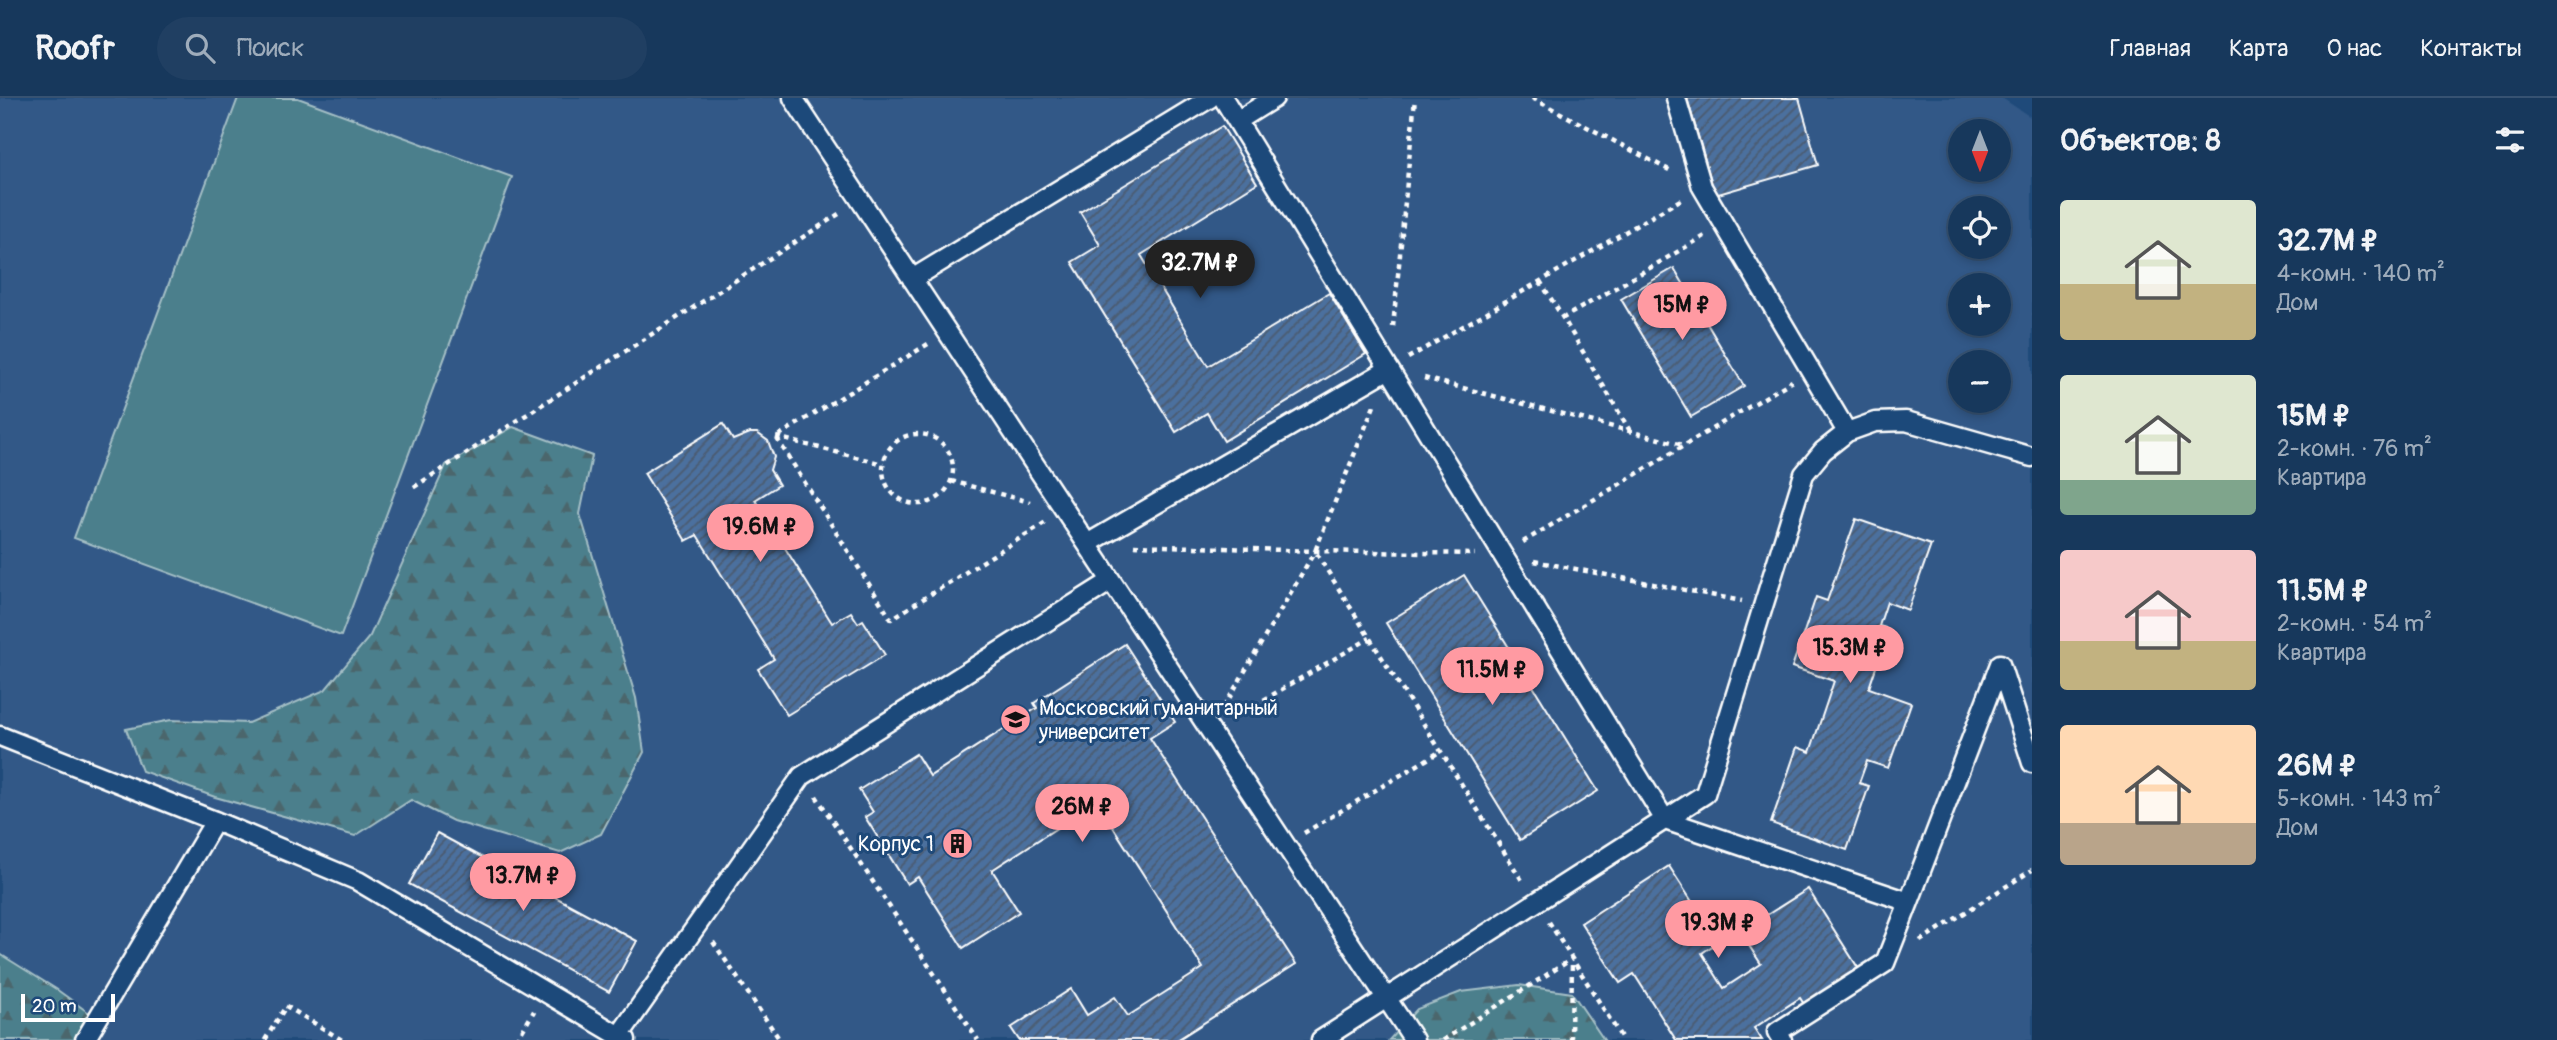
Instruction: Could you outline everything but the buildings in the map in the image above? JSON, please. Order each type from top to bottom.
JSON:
[{"type":"lane","points":[[793,98],[1414,1040]]},
{"type":"lane","points":[[912,279],[1210,98]]},
{"type":"lane","points":[[1223,98],[1665,820],[1909,902]]},
{"type":"lane","points":[[1237,121],[1274,98]]},
{"type":"lane","points":[[1676,98],[1702,187],[1847,432]]},
{"type":"lane","points":[[1087,544],[1389,369]]},
{"type":"lane","points":[[1321,1040],[1705,794],[1804,474],[1823,451],[1847,432],[1875,422],[1906,421],[2032,457]]},
{"type":"lane","points":[[0,736],[358,881],[622,1038],[699,922],[802,776],[1111,581]]},
{"type":"lane","points":[[1782,1040],[1777,1032],[1885,963],[2000,664],[2032,763]]},
{"type":"lane","points":[[85,1040],[215,821]]},
{"type":"path","points":[[1393,329],[1415,98]]},
{"type":"path","points":[[1532,98],[1702,187]]},
{"type":"path","points":[[1315,551],[1389,369],[1702,187]]},
{"type":"path","points":[[414,487],[860,200]]},
{"type":"path","points":[[1563,318],[1724,225]]},
{"type":"path","points":[[1540,281],[1630,431]]},
{"type":"path","points":[[776,437],[947,332]]},
{"type":"path","points":[[1389,369],[1685,445]]},
{"type":"path","points":[[923,434],[944,446],[951,456],[953,468],[951,481],[945,492],[935,500],[914,504],[902,501],[892,493],[885,481],[883,464],[888,450],[896,441],[907,435],[923,434]]},
{"type":"path","points":[[776,437],[883,464]]},
{"type":"path","points":[[776,437],[891,619],[1065,511]]},
{"type":"path","points":[[951,481],[1065,511]]},
{"type":"path","points":[[1087,544],[1315,551]]},
{"type":"path","points":[[1315,551],[1623,1040]]},
{"type":"path","points":[[1502,554],[1763,605]]},
{"type":"path","points":[[1210,731],[1370,638]]},
{"type":"path","points":[[1285,844],[1441,751]]},
{"type":"path","points":[[802,776],[978,1040]]},
{"type":"path","points":[[1885,963],[2032,870]]},
{"type":"path","points":[[699,922],[780,1040]]},
{"type":"path","points":[[1443,1040],[1572,959]]},
{"type":"path","points":[[1571,1040],[1572,959]]},
{"type":"path","points":[[517,1040],[545,992]]},
{"type":"path","points":[[265,1040],[286,1006],[342,1040]]},
{"type":"shaded area","name":"Московский гуманитарный университет","points":[[0,98],[2002,98],[2032,118],[2032,1040],[0,1040]]},
{"type":"green space","points":[[238,98],[298,98],[512,177],[341,636],[74,538]]},
{"type":"green space","points":[[513,427],[592,456],[580,514],[636,698],[644,752],[601,834],[560,853],[453,821],[411,800],[355,836],[215,797],[142,771],[126,729],[171,720],[248,723],[325,690],[370,636],[446,465]]},
{"type":"green space","points":[[0,954],[96,1018],[83,1040],[0,1040]]},
{"type":"green space","points":[[1519,985],[1572,993],[1604,1040],[1389,1040],[1417,1009],[1461,992]]},
{"type":"place","name":"Московский гуманитарный университет","points":[[1016,720]]},
{"type":"place","name":"Корпус 1","points":[[957,844]]}]
